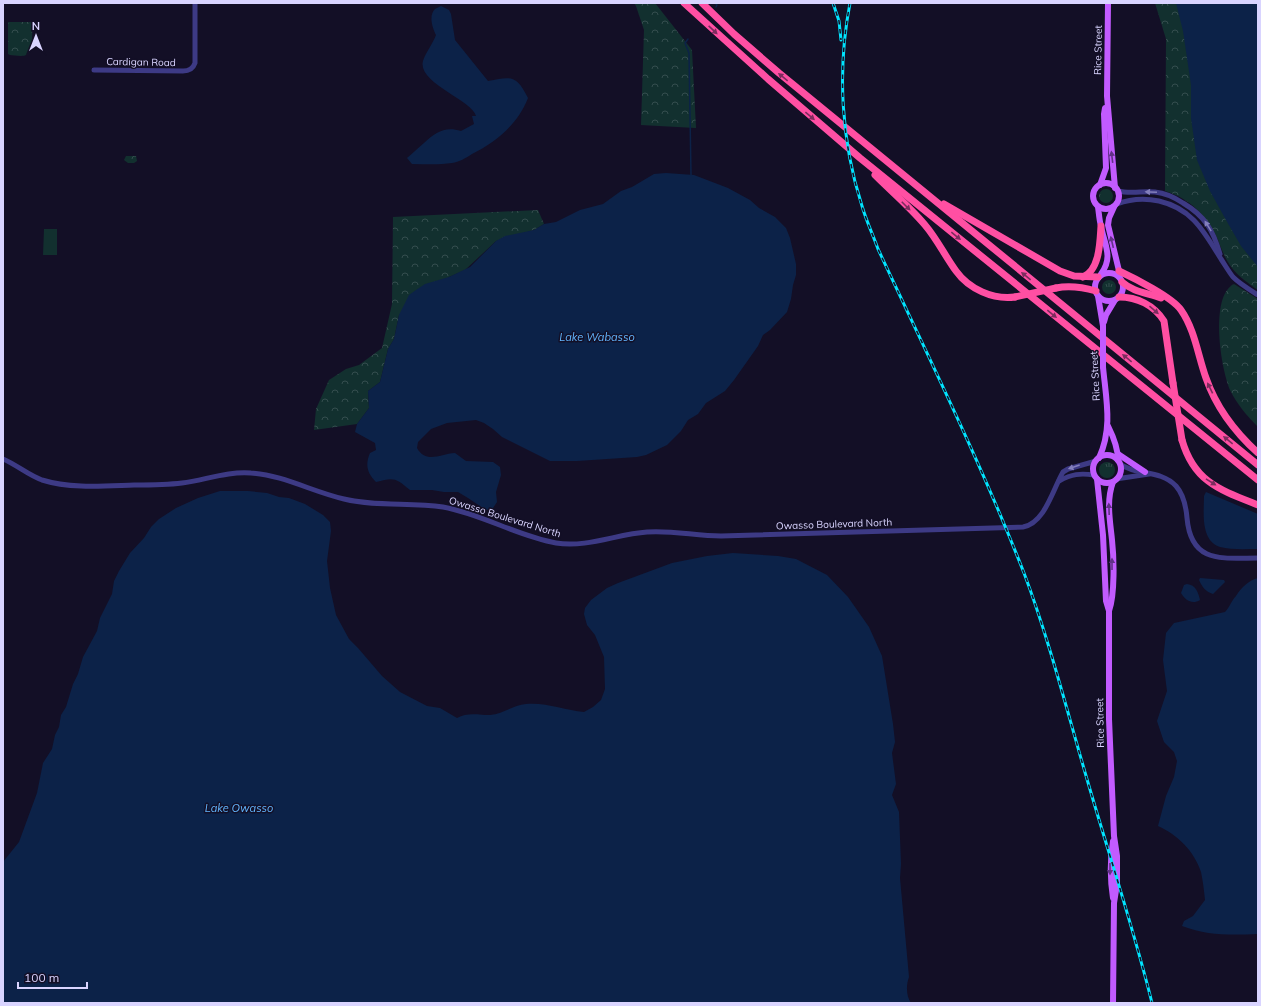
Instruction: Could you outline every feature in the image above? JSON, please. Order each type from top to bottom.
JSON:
[{"type":"highway","points":[[684,3],[768,79],[860,158],[1258,480]]},
{"type":"highway","points":[[702,3],[779,73],[1258,465]]},
{"type":"highway","points":[[860,158],[930,231],[956,272],[963,280],[974,288],[988,294],[1005,298],[1070,286],[1097,293]]},
{"type":"highway","points":[[926,194],[1060,271],[1074,276],[1083,277],[1100,275]]},
{"type":"highway","points":[[1083,277],[1090,273],[1096,259],[1100,243],[1101,226]]},
{"type":"highway","points":[[1121,277],[1127,286],[1166,300],[1183,315]]},
{"type":"highway","points":[[1121,277],[1138,280],[1177,306],[1190,327],[1206,380],[1212,392],[1237,432],[1258,453]]},
{"type":"highway","points":[[1117,298],[1131,298],[1145,303],[1160,314],[1164,321],[1182,440],[1189,459],[1201,476],[1220,488],[1258,505]]},
{"type":"main road","name":"Rice Street","points":[[1108,3],[1107,96],[1117,189]]},
{"type":"main road","name":"Rice Street","points":[[1100,185],[1106,168],[1104,114],[1107,96]]},
{"type":"main road","points":[[1108,184],[1117,189],[1119,195],[1108,224],[1123,290],[1117,298],[1105,300],[1097,293],[1096,282],[1106,266],[1108,254],[1098,207],[1093,200],[1093,195],[1094,191],[1100,185],[1108,184]]},
{"type":"main road","points":[[1098,207],[1106,209],[1115,205]]},
{"type":"main road","points":[[1100,275],[1109,272],[1121,277]]},
{"type":"main road","name":"Rice Street","points":[[1097,293],[1103,326],[1103,367],[1108,426],[1104,446],[1097,459]]},
{"type":"main road","name":"Rice Street","points":[[1103,326],[1106,315],[1117,298]]},
{"type":"main road","name":"Rice Street","points":[[1108,426],[1112,434],[1118,459]]},
{"type":"main road","points":[[1118,459],[1120,472],[1115,480],[1104,483],[1096,477],[1093,468],[1097,459],[1107,455],[1118,459],[1147,473]]},
{"type":"main road","name":"Rice Street","points":[[1096,477],[1103,535],[1106,601],[1109,611],[1109,719],[1114,836],[1110,856],[1110,884],[1114,903],[1113,1003]]},
{"type":"main road","name":"Rice Street","points":[[1109,611],[1112,601],[1112,552],[1109,498],[1115,480]]},
{"type":"street","name":"Cardigan Road","points":[[94,70],[190,70],[194,67],[195,63],[195,3]]},
{"type":"street","points":[[1117,189],[1129,193],[1146,192],[1162,194],[1182,202],[1193,209],[1206,222],[1214,236],[1221,259]]},
{"type":"street","points":[[1115,205],[1124,201],[1149,200],[1179,208],[1198,224],[1234,277],[1258,295]]},
{"type":"street","name":"Owasso Boulevard North","points":[[3,459],[40,479],[70,485],[111,486],[172,484],[233,473],[260,474],[335,497],[359,502],[430,506],[455,510],[551,542],[568,545],[637,533],[656,532],[677,532],[721,536],[1023,527],[1030,525],[1038,518],[1065,471],[1097,459]]},
{"type":"street","points":[[1118,459],[1129,469],[1158,475],[1171,482],[1180,491],[1186,505],[1190,536],[1196,546],[1202,551],[1222,558],[1258,558]]},
{"type":"street","points":[[1059,481],[1075,474],[1083,473],[1096,477]]},
{"type":"street","points":[[1115,480],[1147,473]]},
{"type":"green space","points":[[634,3],[655,3],[692,50],[696,128],[641,125],[644,30]]},
{"type":"green space","points":[[1155,3],[1258,3],[1258,290],[1232,268],[1214,231],[1197,209],[1182,198],[1165,191],[1166,39]]},
{"type":"green space","points":[[8,22],[32,22],[31,45],[29,53],[26,55],[20,56],[8,54]]},
{"type":"green space","points":[[126,156],[136,156],[137,161],[134,163],[128,163],[124,160]]},
{"type":"green space","points":[[1106,189],[1111,191],[1113,196],[1111,201],[1106,203],[1101,201],[1099,196],[1101,191]]},
{"type":"green space","points":[[538,210],[544,224],[534,230],[496,241],[465,270],[449,277],[399,315],[394,339],[388,349],[380,382],[368,391],[369,408],[357,424],[314,430],[316,409],[329,380],[346,369],[359,365],[382,348],[392,304],[393,217]]},
{"type":"green space","points":[[44,229],[57,229],[57,255],[43,255]]},
{"type":"green space","points":[[1106,280],[1112,280],[1116,284],[1116,290],[1112,294],[1106,294],[1102,290],[1102,284]]},
{"type":"green space","points":[[1234,284],[1258,299],[1258,427],[1242,410],[1230,390],[1223,367],[1219,334],[1219,318],[1226,291]]},
{"type":"green space","points":[[1107,462],[1113,464],[1115,470],[1113,476],[1107,478],[1101,476],[1099,470],[1101,464]]},
{"type":"water","points":[[1176,3],[1258,3],[1258,267],[1241,246],[1226,220],[1210,191],[1197,160],[1191,118],[1191,85],[1183,31]]},
{"type":"water","points":[[441,6],[449,10],[451,14],[455,40],[488,81],[508,78],[512,79],[520,85],[528,98],[524,107],[512,124],[498,138],[460,161],[437,164],[412,164],[407,158],[437,133],[450,129],[461,131],[474,124],[472,116],[476,116],[465,104],[428,77],[423,69],[424,58],[436,35],[431,19],[432,15],[435,9]]},
{"type":"water","name":"Lake Wabasso","points":[[666,173],[694,175],[728,188],[750,200],[759,208],[775,217],[786,228],[790,238],[796,264],[796,275],[787,312],[770,330],[763,335],[758,346],[725,391],[706,403],[698,414],[688,420],[681,431],[667,445],[646,455],[637,457],[577,461],[550,461],[502,437],[484,423],[476,420],[447,423],[431,429],[418,442],[417,448],[425,456],[434,457],[455,453],[466,461],[493,462],[500,467],[501,475],[496,492],[497,502],[493,508],[486,510],[458,492],[410,490],[398,481],[391,479],[376,482],[369,472],[367,465],[370,453],[376,450],[375,443],[355,432],[357,424],[369,408],[368,391],[380,382],[388,349],[394,339],[399,315],[409,295],[425,284],[449,277],[470,267],[496,241],[505,236],[534,230],[544,224],[556,222],[580,210],[603,204],[621,191],[632,187],[654,174]]},
{"type":"water","name":"Lake Owasso","points":[[220,491],[248,491],[267,493],[279,497],[289,498],[305,504],[323,515],[330,522],[331,531],[327,561],[330,588],[336,615],[349,639],[382,676],[400,692],[427,706],[440,708],[457,718],[469,714],[495,714],[526,704],[548,705],[584,712],[593,707],[601,700],[605,689],[604,657],[595,635],[587,625],[584,614],[585,608],[591,600],[607,588],[618,583],[672,563],[707,556],[733,553],[778,556],[796,559],[827,575],[848,597],[869,627],[882,656],[895,742],[892,753],[896,784],[892,795],[899,812],[901,864],[900,878],[909,977],[907,990],[911,1003],[3,1003],[3,862],[19,842],[37,793],[43,763],[52,749],[61,715],[66,707],[83,657],[97,631],[100,618],[112,594],[114,581],[130,553],[159,519],[176,508],[198,498]]},
{"type":"water","points":[[1206,492],[1258,514],[1258,549],[1229,549],[1220,547],[1209,538],[1204,525],[1204,496]]},
{"type":"water","points":[[1200,578],[1224,580],[1225,582],[1213,594],[1206,591],[1199,580]]},
{"type":"water","points":[[1258,578],[1258,934],[1229,935],[1201,932],[1182,926],[1184,921],[1193,916],[1205,900],[1203,882],[1198,864],[1190,851],[1179,839],[1158,826],[1166,796],[1174,777],[1177,761],[1174,752],[1164,742],[1157,721],[1167,691],[1163,660],[1166,633],[1174,623],[1225,612],[1243,587],[1248,582]]},
{"type":"water","points":[[1187,584],[1195,587],[1200,600],[1192,602],[1183,596],[1181,593],[1184,585]]},
{"type":"waterway","points":[[715,3],[717,5],[716,7]]},
{"type":"waterway","points":[[688,39],[685,43],[689,53],[691,175]]},
{"type":"railway","points":[[833,3],[839,21],[841,40]]},
{"type":"railway","points":[[850,3],[843,54],[843,105],[849,156],[865,217],[878,249],[972,450],[1024,573],[1050,652],[1130,921],[1152,1003]]}]
